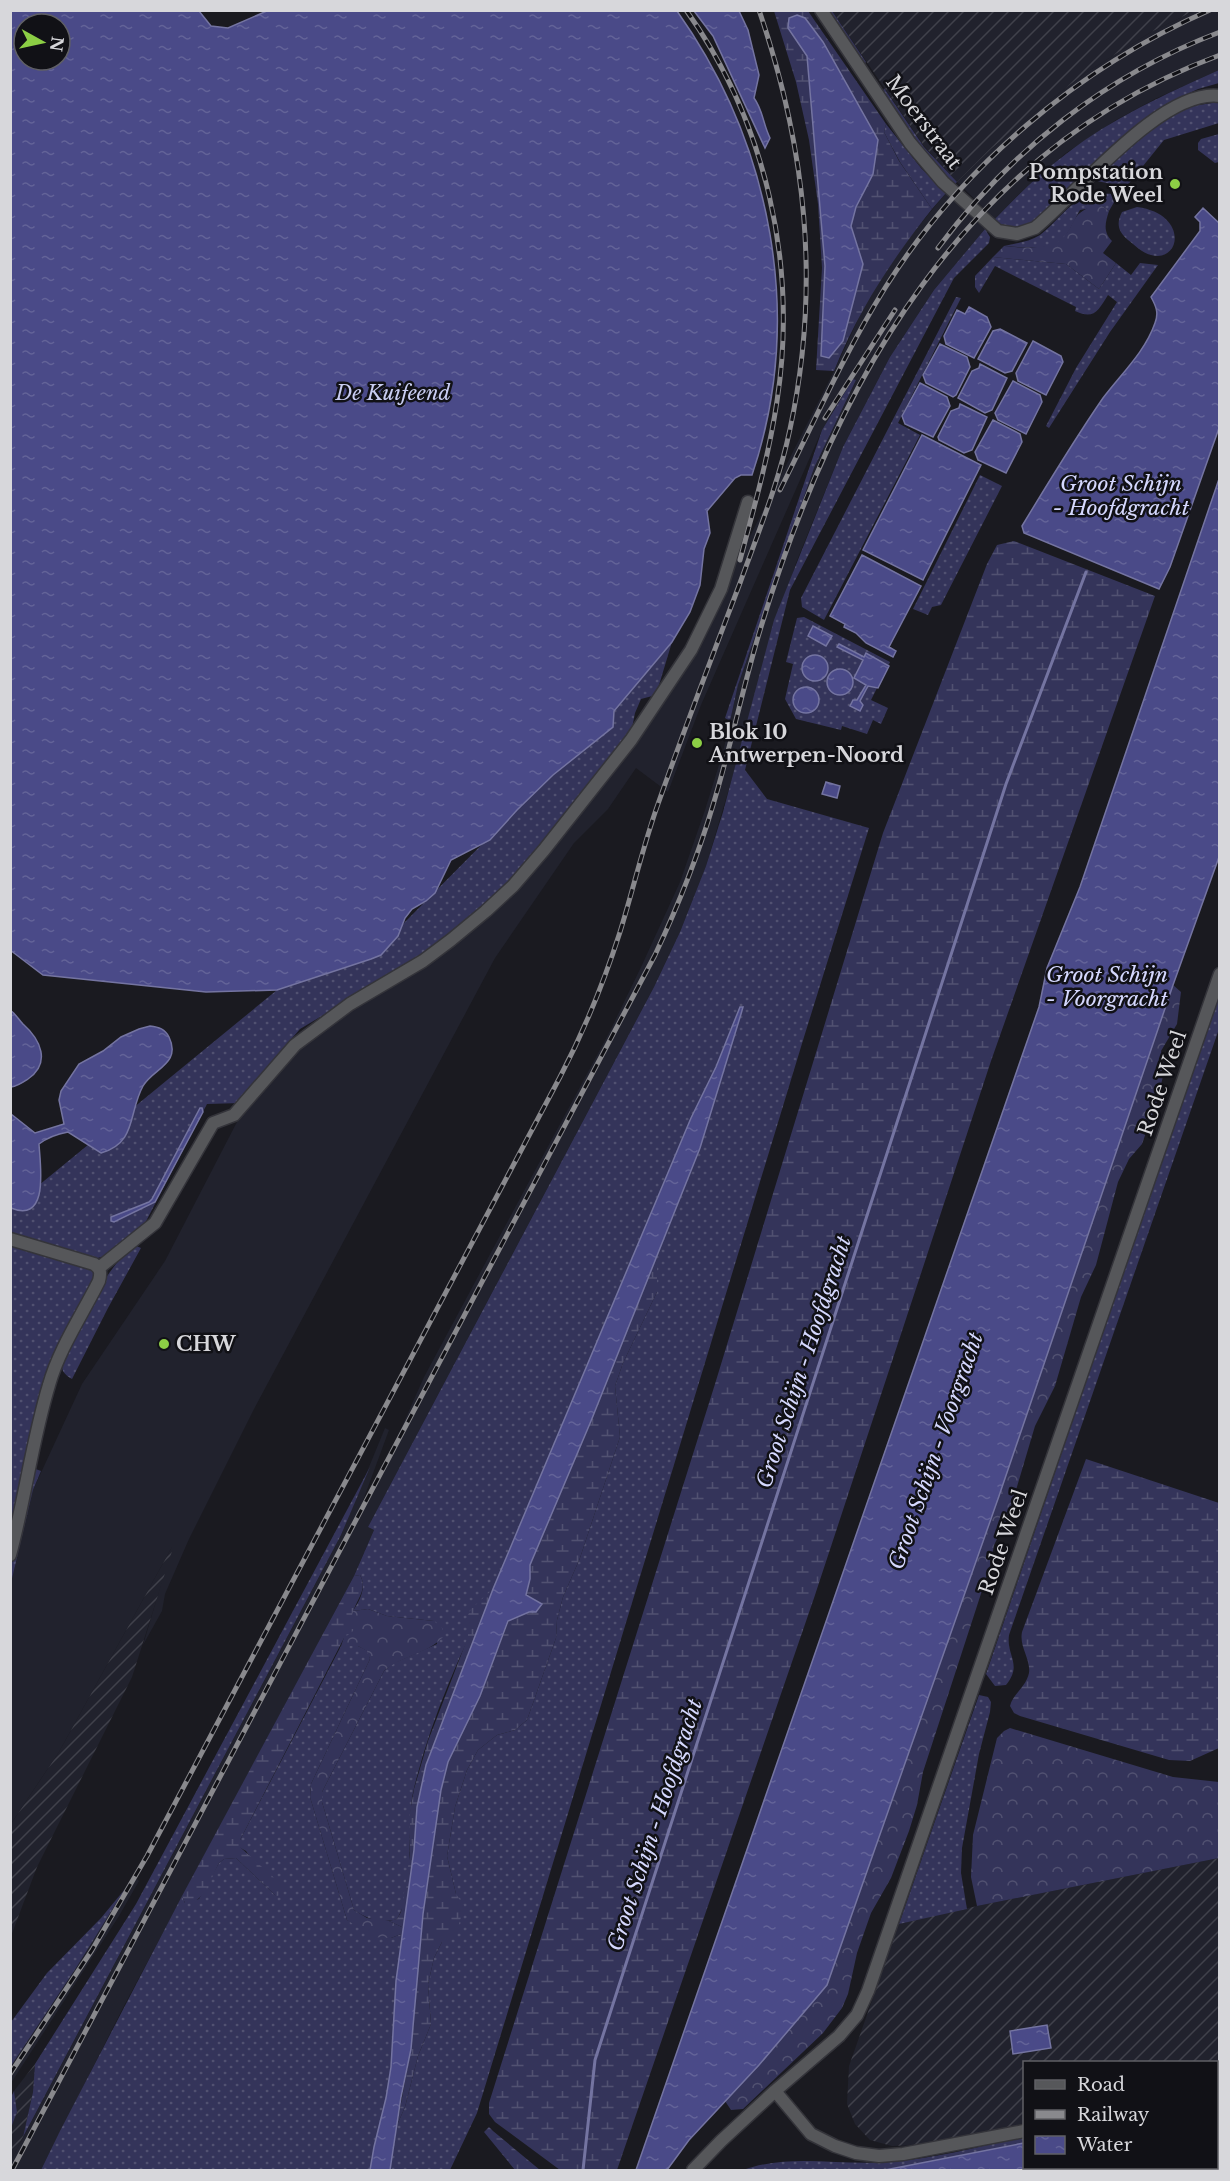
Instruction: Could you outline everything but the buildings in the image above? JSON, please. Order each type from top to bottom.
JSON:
[{"type":"street","name":"Moerstraat","points":[[821,10],[910,143],[932,170],[985,221],[998,231],[1007,234],[1017,234],[1035,228],[1135,135],[1168,109],[1192,99],[1220,96]]},
{"type":"street","points":[[99,1268],[155,1223],[213,1123],[234,1114],[295,1045],[350,1004],[423,961],[460,933],[513,886],[544,850],[630,740],[691,650],[721,589],[748,502]]},
{"type":"street","name":"Rode Weel","points":[[693,2170],[775,2091],[838,2036],[857,2015],[868,1991],[1220,975]]},
{"type":"street","points":[[10,1239],[94,1264],[99,1268],[101,1274],[61,1354],[49,1384],[10,1555]]},
{"type":"street","points":[[775,2091],[811,2134],[856,2154],[879,2156],[903,2154],[1023,2131]]},
{"type":"shaded area","points":[[832,11],[1194,11],[1151,32],[1085,73],[992,148],[957,182],[924,146]]},
{"type":"shaded area","points":[[1194,11],[1219,11],[1219,70],[1155,99],[1116,120],[1066,153],[1018,195],[995,219],[957,182],[992,148],[1085,73],[1151,32]]},
{"type":"shaded area","points":[[946,193],[985,229],[934,290],[890,357],[843,447],[796,563],[706,866],[680,932],[654,987],[368,1527],[374,1530],[354,1576],[125,2004],[41,2170],[11,2170],[11,2160],[341,1535],[385,1428],[389,1430],[361,1506],[400,1431],[424,1377],[609,1033],[642,965],[680,882],[705,810],[723,752],[738,685],[813,470],[856,380],[853,379],[822,430],[701,705],[668,792],[636,768],[608,809],[574,843],[495,958],[254,1409],[189,1539],[165,1594],[162,1611],[143,1645],[172,1547],[59,1752],[11,1824],[11,1583],[33,1490],[82,1384],[165,1261],[238,1120],[259,1088],[313,1033],[464,935],[683,668],[834,371],[868,298],[908,239]]},
{"type":"shaded area","points":[[172,1547],[132,1677],[37,1867],[11,1936],[11,1824],[59,1752]]},
{"type":"shaded area","points":[[1219,1858],[1219,2085],[1218,2061],[1023,2061],[1023,2124],[920,2145],[892,2146],[870,2140],[855,2124],[847,2104],[849,2066],[899,1924],[977,1906]]},
{"type":"shaded area","points":[[133,1875],[139,1881],[119,1916],[11,2083],[11,2066],[76,1968]]},
{"type":"shaded area","points":[[35,2064],[33,2092],[23,2137],[11,2160],[11,2128],[17,2112],[14,2091]]},
{"type":"green space","points":[[774,11],[808,11],[886,124],[884,132],[899,161],[932,209],[877,286],[854,327],[834,371],[816,370],[822,268],[818,204],[809,140],[796,82]]},
{"type":"green space","points":[[828,11],[832,11],[866,62],[864,64]]},
{"type":"green space","points":[[1219,70],[1219,83],[1198,89],[1166,104],[1142,122],[1038,219],[1015,230],[999,225],[995,219],[1029,185],[1084,141],[1140,108]]},
{"type":"green space","points":[[884,88],[924,147],[957,182],[954,185],[922,150],[883,92]]},
{"type":"green space","points":[[1219,103],[1219,123],[1164,140],[1126,187],[1097,181],[1135,143],[1164,119],[1193,106]]},
{"type":"green space","points":[[886,124],[921,168],[946,193],[932,209],[900,162],[884,132]]},
{"type":"green space","points":[[1219,134],[1219,162],[1215,163],[1198,150],[1198,143],[1201,139]]},
{"type":"green space","points":[[1092,193],[1115,194],[1117,197],[1109,211],[1102,206],[1080,210],[1068,233],[1058,243],[1039,247],[1004,246],[1027,241],[1040,235],[1077,201]]},
{"type":"green space","points":[[1094,205],[1102,206],[1109,211],[1106,227],[1107,234],[1112,241],[1103,253],[1116,263],[1099,289],[1066,264],[993,257],[1004,246],[1035,247],[1058,242],[1077,216]]},
{"type":"green space","points":[[1137,207],[1154,211],[1172,227],[1175,237],[1169,252],[1161,256],[1148,254],[1122,234],[1119,220],[1122,212]]},
{"type":"green space","points":[[985,229],[990,237],[989,243],[954,278],[790,590],[745,770],[767,799],[869,828],[477,2113],[450,2170],[390,2170],[397,2125],[405,2107],[418,2056],[431,2024],[428,1984],[434,1958],[442,1942],[456,1894],[447,1856],[455,1807],[467,1770],[478,1750],[497,1735],[515,1730],[527,1720],[556,1638],[557,1620],[563,1597],[580,1558],[620,1437],[615,1386],[623,1363],[657,1292],[657,1256],[700,1148],[743,1007],[740,1007],[716,1067],[691,1118],[493,1589],[448,1686],[429,1737],[414,1788],[410,1820],[409,1873],[403,1906],[397,1919],[385,1921],[369,1918],[354,1910],[322,1802],[322,1792],[384,1671],[392,1664],[437,1644],[434,1621],[387,1616],[368,1609],[353,1611],[363,1589],[360,1575],[354,1576],[374,1530],[368,1527],[654,987],[680,932],[706,866],[723,812],[774,620],[843,447],[890,357],[934,290]]},
{"type":"green space","points":[[993,257],[1066,264],[1099,289],[1116,263],[1131,275],[1140,263],[1158,265],[1110,332],[1049,428],[1046,426],[1076,368],[1117,302],[1108,295],[1095,312],[1087,315],[1081,314],[1075,311],[1076,307],[995,266],[979,293],[975,287],[975,276]]},
{"type":"green space","points":[[956,297],[961,298],[898,423],[920,435],[824,620],[802,607],[801,598]]},
{"type":"green space","points":[[853,379],[856,380],[814,468],[738,685],[730,721],[725,718],[822,430]]},
{"type":"green space","points":[[980,475],[1002,486],[941,605],[932,607],[928,615],[913,609]]},
{"type":"green space","name":"Groot Schijn - Hoofdgracht","points":[[1014,541],[1155,596],[991,1061],[814,1598],[617,2170],[560,2170],[495,2122],[489,2114],[489,2103],[715,1384],[883,833],[987,564],[997,545]]},
{"type":"green space","points":[[804,617],[890,662],[871,700],[888,708],[881,724],[873,720],[867,734],[842,726],[841,730],[796,719],[785,699],[793,664],[786,662],[797,618]]},
{"type":"green space","points":[[672,642],[656,695],[641,699],[632,728],[542,845],[492,901],[407,965],[300,1029],[241,1103],[207,1104],[143,1227],[105,1256],[94,1259],[94,1278],[50,1366],[11,1539],[11,1208],[277,990],[381,955],[402,925],[614,711]]},
{"type":"green space","points":[[1173,985],[1181,992],[1177,1024],[1161,1051],[1165,1068],[1157,1101],[1142,1144],[1129,1159],[1118,1182],[1096,1265],[1081,1297],[1055,1386],[1035,1426],[1008,1517],[994,1545],[990,1566],[923,1772],[909,1831],[891,1878],[871,1913],[857,1953],[848,1994],[842,2008],[823,2033],[743,2109],[731,2110],[725,2101],[827,1985],[999,1496]]},
{"type":"green space","points":[[1219,993],[1219,1029],[1009,1635],[1014,1665],[1011,1678],[1006,1685],[995,1686],[986,1674]]},
{"type":"green space","points":[[134,1245],[141,1248],[72,1379],[63,1370],[63,1357],[103,1283],[112,1269]]},
{"type":"green space","points":[[657,1256],[657,1292],[623,1363],[615,1386],[620,1437],[580,1558],[563,1597],[557,1620],[556,1638],[527,1720],[515,1730],[497,1735],[478,1750],[467,1770],[455,1807],[447,1856],[456,1894],[464,1906],[454,1935],[442,1942],[434,1958],[428,1984],[431,2024],[418,2056],[405,2107],[397,2125],[411,2049],[423,1914],[441,1790],[448,1762],[480,1696],[516,1602],[453,1713],[411,1920],[404,1928],[389,1921],[397,1919],[401,1912],[410,1854],[410,1812],[428,1741],[468,1637],[468,1615],[471,1609],[493,1589],[517,1532],[540,1541]]},
{"type":"green space","points":[[1086,1459],[1219,1503],[1219,1748],[1190,1761],[1169,1760],[1020,1716],[1014,1713],[1010,1706],[1029,1673],[1022,1643],[1022,1632]]},
{"type":"green space","points":[[370,1467],[341,1535],[23,2137],[33,2092],[35,2064],[136,1904]]},
{"type":"green space","points":[[33,1468],[41,1471],[33,1490],[11,1583],[11,1564]]},
{"type":"green space","points":[[360,1575],[363,1585],[352,1614],[353,1631],[344,1638],[240,1840],[240,1847],[281,1884],[282,1895],[276,1896],[236,1858],[224,1859],[219,1863],[202,1895],[191,1903],[185,1903],[182,1896],[354,1576]]},
{"type":"green space","points":[[368,1609],[387,1616],[434,1621],[442,1628],[443,1637],[437,1643],[384,1671],[322,1792],[322,1802],[354,1910],[367,1918],[389,1921],[404,1928],[404,1933],[391,1938],[372,1937],[347,1920],[310,1797],[311,1784],[370,1659],[367,1651],[358,1646],[342,1646],[340,1649],[353,1611]]},
{"type":"green space","points":[[341,1646],[358,1646],[368,1651],[370,1659],[311,1784],[310,1797],[347,1920],[391,1938],[404,1933],[396,1981],[391,2067],[370,2170],[41,2170],[182,1896],[185,1903],[199,1899],[219,1863],[224,1859],[236,1858],[276,1896],[246,1851],[239,1847],[240,1840]]},
{"type":"green space","points":[[979,1695],[988,1697],[991,1702],[962,1848],[961,1873],[967,1909],[899,1924]]},
{"type":"green space","points":[[1010,1728],[1173,1777],[1219,1782],[1219,1858],[977,1906],[971,1877],[973,1835],[997,1738]]},
{"type":"green space","points":[[125,1889],[11,2066],[11,2022],[47,1973],[101,1918]]},
{"type":"green space","points":[[14,2091],[17,2112],[11,2128],[11,2097]]},
{"type":"green space","points":[[489,2127],[540,2170],[515,2170],[484,2132]]},
{"type":"green space","points":[[1023,2137],[1023,2143],[885,2170],[743,2170],[779,2162],[870,2163],[940,2155]]},
{"type":"water","name":"De Kuifeend","points":[[269,10],[677,11],[710,63],[736,118],[756,175],[770,234],[777,295],[776,355],[768,415],[752,475],[741,475],[735,478],[707,511],[710,533],[704,549],[700,585],[690,612],[672,642],[614,711],[613,727],[553,775],[490,840],[451,860],[435,893],[412,909],[405,918],[398,936],[381,955],[277,990],[206,992],[43,975],[10,950],[11,11],[199,11],[211,26],[228,28]]},
{"type":"water","points":[[694,11],[739,11],[748,30],[759,75],[754,98],[770,138],[765,148],[713,36]]},
{"type":"water","points":[[797,15],[805,18],[823,42],[878,140],[873,174],[856,207],[851,226],[863,264],[843,341],[829,358],[821,356],[825,266],[807,56],[788,28],[789,18]]},
{"type":"water","name":"Groot Schijn - Hoofdgracht","points":[[1203,208],[1219,223],[1219,428],[1170,567],[1159,589],[1024,533],[1022,526],[1092,414],[1151,334],[1157,313],[1151,297],[1200,231],[1200,222],[1195,217]]},
{"type":"water","points":[[969,307],[987,317],[991,327],[974,358],[946,344],[944,336],[957,310],[965,314]]},
{"type":"water","points":[[1000,329],[1027,343],[1012,371],[1005,373],[978,359],[993,331]]},
{"type":"water","points":[[1033,341],[1061,356],[1063,362],[1046,395],[1018,381],[1016,373]]},
{"type":"water","points":[[940,344],[967,357],[970,367],[953,397],[926,383],[923,375]]},
{"type":"water","points":[[980,364],[1007,378],[992,410],[985,413],[958,398],[972,371],[979,368]]},
{"type":"water","points":[[1013,381],[1040,395],[1042,402],[1026,434],[998,420],[995,413]]},
{"type":"water","points":[[920,383],[947,397],[950,406],[933,437],[905,424],[902,416]]},
{"type":"water","points":[[960,404],[987,417],[972,450],[964,453],[939,440],[938,437],[951,411],[959,408]]},
{"type":"water","points":[[993,420],[1020,434],[1022,442],[1006,473],[978,460],[975,452]]},
{"type":"water","points":[[922,435],[981,465],[923,580],[863,550]]},
{"type":"water","name":"Groot Schijn - Voorgracht","points":[[1219,479],[1219,857],[1173,985],[999,1496],[827,1985],[759,2065],[689,2140],[667,2170],[636,2170],[1039,1007],[1047,968],[1080,887]]},
{"type":"water","points":[[862,555],[921,586],[889,647],[896,651],[893,657],[866,643],[856,633],[844,627],[845,624],[830,616]]},
{"type":"water","points":[[813,626],[832,636],[826,646],[808,636]]},
{"type":"water","points":[[839,644],[864,657],[866,653],[889,666],[878,688],[868,686],[860,701],[863,705],[860,711],[850,706],[853,700],[857,700],[866,685],[854,678],[863,660],[837,647]]},
{"type":"water","points":[[815,655],[824,659],[828,668],[824,677],[815,681],[806,677],[802,668],[806,659]]},
{"type":"water","points":[[840,669],[849,673],[853,682],[849,691],[840,695],[831,691],[827,682],[831,673]]},
{"type":"water","points":[[806,687],[815,691],[819,700],[815,709],[806,713],[797,709],[793,700],[797,691]]},
{"type":"water","points":[[826,782],[840,786],[837,798],[822,794]]},
{"type":"water","points":[[740,1007],[743,1007],[700,1148],[591,1421],[530,1565],[530,1579],[526,1595],[542,1604],[536,1612],[529,1612],[508,1621],[480,1696],[448,1762],[441,1790],[423,1914],[411,2049],[390,2170],[370,2170],[391,2067],[396,1981],[414,1850],[417,1807],[426,1765],[493,1589]]},
{"type":"water","points":[[10,1010],[35,1037],[41,1051],[41,1059],[35,1073],[22,1083],[11,1087]]},
{"type":"water","points":[[150,1026],[166,1032],[172,1046],[172,1054],[169,1060],[143,1086],[130,1126],[121,1142],[101,1153],[68,1132],[46,1139],[39,1144],[41,1177],[37,1200],[32,1208],[23,1211],[11,1208],[11,1114],[35,1133],[64,1124],[59,1100],[61,1091],[79,1064],[103,1051],[121,1037]]},
{"type":"water","points":[[200,1108],[203,1112],[155,1202],[114,1222],[111,1221],[111,1217],[152,1199]]},
{"type":"water","points":[[1047,2025],[1051,2048],[1013,2054],[1010,2031]]},
{"type":"water","points":[[1218,2103],[1219,2103],[1218,2168]]},
{"type":"water","points":[[1023,2143],[1023,2169],[1212,2169],[1206,2170],[885,2170]]},
{"type":"waterway","name":"Groot Schijn - Hoofdgracht","points":[[583,2170],[595,2060],[1006,784],[1086,572]]},
{"type":"railway","points":[[686,10],[714,53],[737,99],[755,147],[769,196],[779,247],[783,298],[782,350],[777,401],[756,501],[740,560]]},
{"type":"railway","points":[[10,2074],[92,1950],[147,1856],[560,1077],[607,969],[658,804],[774,488],[790,429],[799,375],[805,322],[804,217],[798,165],[788,113],[759,10]]},
{"type":"railway","points":[[780,490],[870,312],[915,244],[949,202],[1027,125],[1070,91],[1115,60],[1162,33],[1210,10]]},
{"type":"railway","points":[[938,248],[996,179],[1063,120],[1138,70],[1220,32]]},
{"type":"railway","points":[[12,2170],[655,955],[687,881],[707,824],[748,671],[792,536],[828,447],[872,363],[923,284],[982,212],[1051,149],[1130,96],[1220,55]]},
{"type":"railway","points":[[825,418],[895,310]]},
{"type":"place","name":"Pompstation Rode Weel","points":[[1175,184]]},
{"type":"place","name":"Blok 10 Antwerpen-Noord","points":[[697,743]]},
{"type":"place","name":"CHW","points":[[164,1344]]}]
